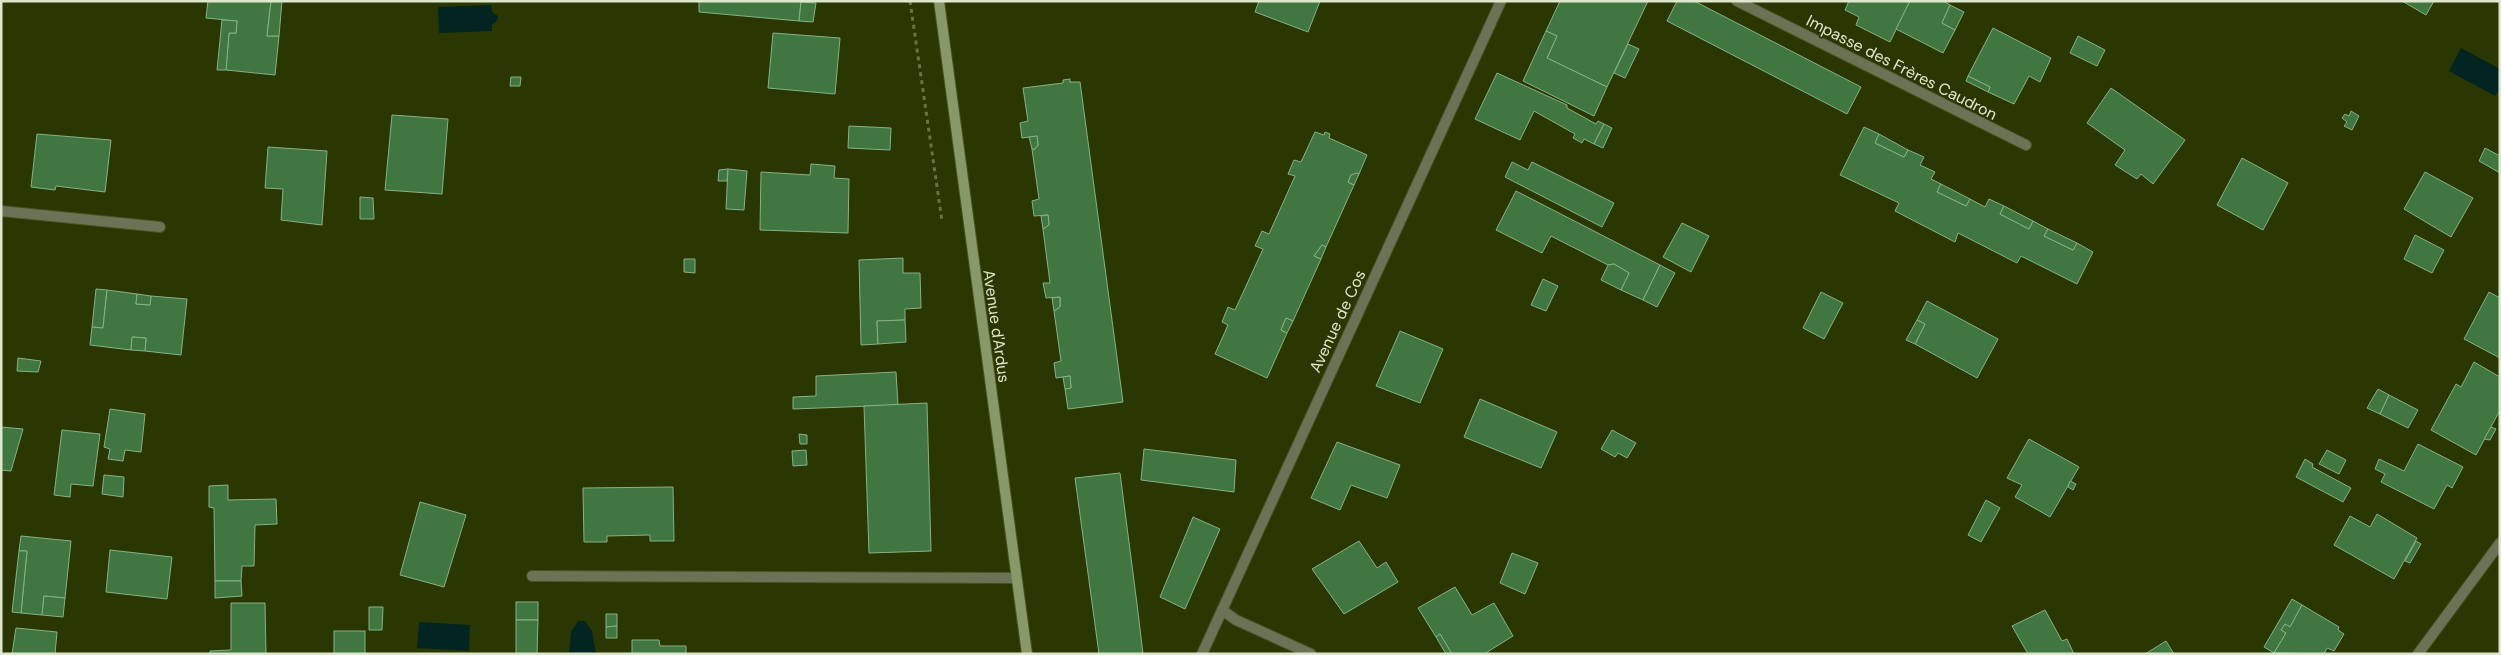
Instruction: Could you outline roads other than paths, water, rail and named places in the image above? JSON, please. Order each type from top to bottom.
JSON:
[{"type":"main road","name":"Avenue d'Ardus","points":[[939,1],[1027,654]]},
{"type":"street","name":"Avenue de Cos","points":[[1202,654],[1501,1]]},
{"type":"street","name":"Impasse des Frères Caudron","points":[[1737,1],[2026,146]]},
{"type":"street","points":[[1,212],[160,227]]},
{"type":"street","points":[[2418,654],[2500,544]]},
{"type":"street","points":[[532,576],[1016,578]]},
{"type":"street","points":[[1222,610],[1236,620],[1311,654]]},
{"type":"water","points":[[491,5],[492,12],[498,16],[497,21],[492,25],[492,31],[439,33],[438,7]]},
{"type":"water","points":[[2461,48],[2500,69],[2500,88],[2495,96],[2449,71]]},
{"type":"water","points":[[578,621],[585,621],[592,631],[596,654],[569,654],[571,632]]},
{"type":"water","points":[[419,622],[470,625],[469,651],[417,648]]}]
